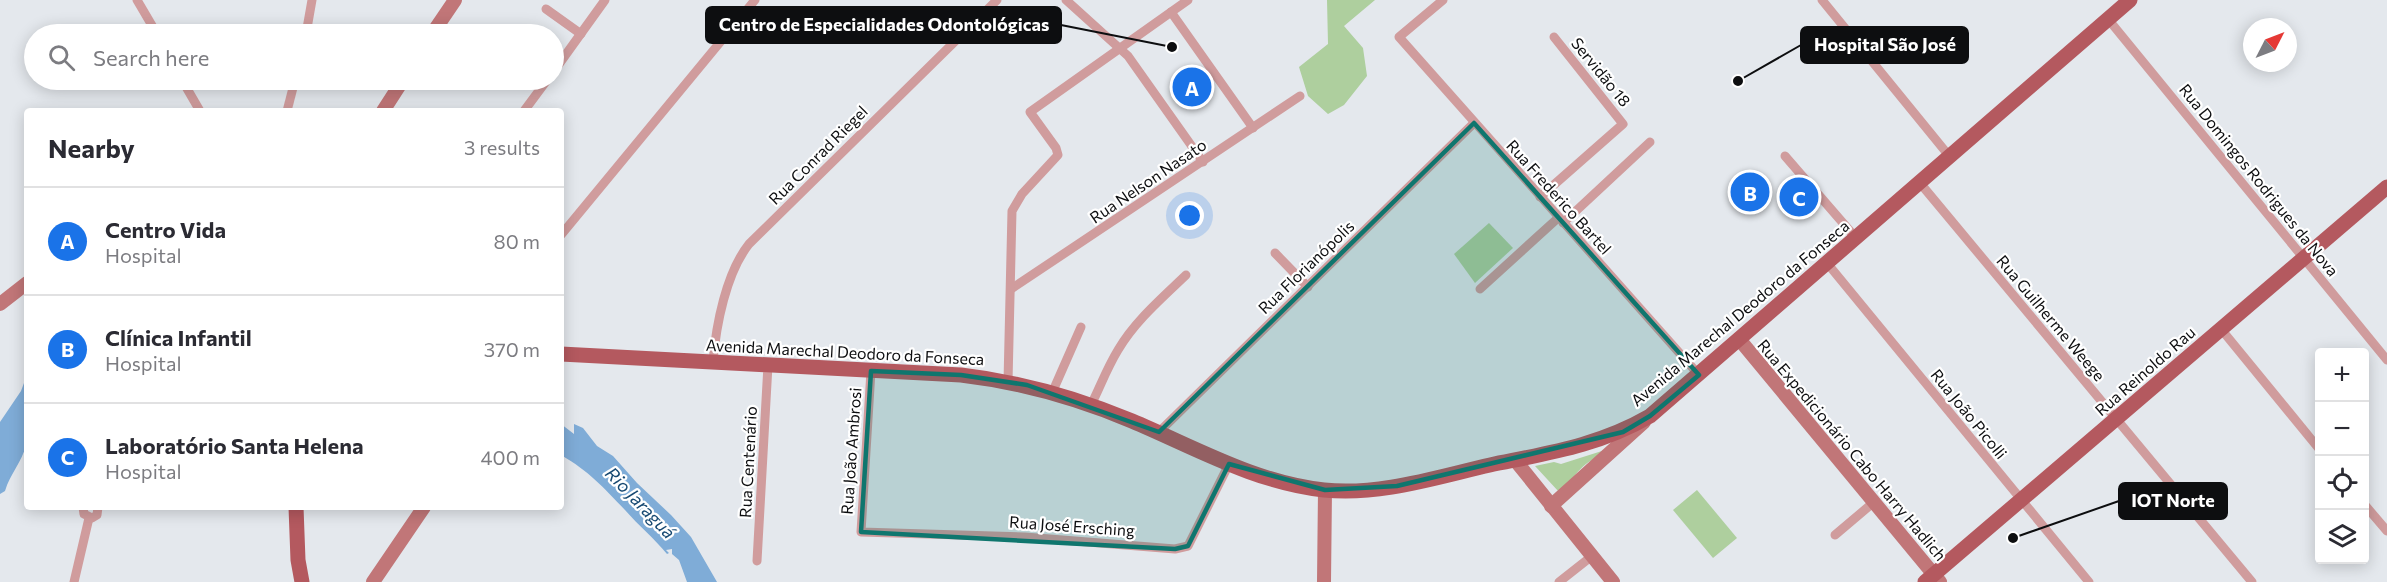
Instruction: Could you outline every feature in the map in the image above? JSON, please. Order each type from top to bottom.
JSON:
[{"type":"main road","name":"Avenida Marechal Deodoro da Fonseca","points":[[564,354],[962,375],[1008,382],[1091,405],[1159,432],[1229,464],[1274,480],[1325,490],[1364,490],[1397,486],[1591,443],[1623,432],[1650,416],[2130,0]]},
{"type":"main road","name":"Rua Reinoldo Rau","points":[[1933,580],[2020,501],[2387,187]]},
{"type":"main road","points":[[296,510],[298,560],[302,582]]},
{"type":"street","points":[[137,0],[151,24]]},
{"type":"street","points":[[308,24],[312,0]]},
{"type":"street","points":[[439,24],[455,0]]},
{"type":"street","points":[[564,57],[605,0]]},
{"type":"street","points":[[564,231],[755,0]]},
{"type":"street","name":"Rua Conrad Riegel","points":[[713,362],[718,326],[735,265],[749,244],[997,0]]},
{"type":"street","points":[[1066,0],[1121,49],[1203,162]]},
{"type":"street","points":[[1008,382],[1012,211],[1023,194],[1058,154],[1030,112],[1188,0]]},
{"type":"street","name":"Rua Frederico Bartel","points":[[1443,0],[1399,37],[1699,375]]},
{"type":"street","points":[[1822,0],[1950,157]]},
{"type":"street","points":[[546,9],[581,33]]},
{"type":"street","points":[[1171,12],[1253,128]]},
{"type":"street","name":"Rua Domingos Rodrigues da Nova","points":[[2108,19],[2387,360]]},
{"type":"street","name":"Servidão 18","points":[[1540,197],[1623,123],[1554,37]]},
{"type":"street","points":[[188,90],[198,108]]},
{"type":"street","points":[[288,108],[292,90]]},
{"type":"street","points":[[385,108],[397,90]]},
{"type":"street","points":[[527,108],[540,90]]},
{"type":"street","name":"Rua Nelson Nasato","points":[[1011,289],[1300,96]]},
{"type":"street","name":"Rua Florianópolis","points":[[1159,432],[1474,123]]},
{"type":"street","points":[[1480,289],[1650,142]]},
{"type":"street","points":[[1785,156],[1856,238]]},
{"type":"street","name":"Rua Guilherme Weege","points":[[1920,183],[2252,582]]},
{"type":"street","points":[[1275,253],[1308,287]]},
{"type":"street","name":"Rua João Picolli","points":[[1827,263],[2020,501],[2089,582]]},
{"type":"street","points":[[1091,405],[1118,350],[1129,334],[1148,311],[1186,275]]},
{"type":"street","points":[[0,304],[24,285]]},
{"type":"street","points":[[1052,393],[1082,327]]},
{"type":"street","points":[[2221,329],[2315,445]]},
{"type":"street","name":"Rua Expedicionário Cabo Harry Hadlich","points":[[1739,339],[1874,502],[1933,580]]},
{"type":"street","name":"Rua Centenário","points":[[758,561],[768,365]]},
{"type":"street","name":"Rua João Ambrosi","points":[[861,532],[871,371]]},
{"type":"street","points":[[1551,506],[1650,416]]},
{"type":"street","points":[[1515,460],[1613,582]]},
{"type":"street","name":"Rua José Ersching","points":[[861,532],[1025,537],[1175,549],[1188,546],[1229,464]]},
{"type":"street","points":[[1324,582],[1325,490]]},
{"type":"street","points":[[1835,535],[1874,502]]},
{"type":"street","points":[[83,510],[84,514],[89,518]]},
{"type":"street","points":[[89,518],[98,515],[98,510]]},
{"type":"street","points":[[373,582],[422,510]]},
{"type":"street","points":[[2369,510],[2387,531]]},
{"type":"street","points":[[74,582],[89,518]]},
{"type":"street","points":[[1559,582],[1592,556]]},
{"type":"highlighted area","points":[[1474,123],[1699,375],[1650,416],[1623,432],[1397,486],[1325,490],[1229,464],[1188,546],[1175,549],[861,532],[871,371],[961,375],[1027,385],[1159,432]]},
{"type":"green space","points":[[1327,0],[1375,0],[1344,26],[1363,48],[1367,76],[1344,105],[1328,114],[1308,96],[1299,67],[1328,44]]},
{"type":"green space","points":[[1489,223],[1513,248],[1475,283],[1454,254]]},
{"type":"green space","points":[[1605,450],[1601,457],[1583,466],[1559,492],[1535,466],[1554,462],[1561,464]]},
{"type":"green space","points":[[1697,490],[1737,538],[1713,558],[1673,510]]},
{"type":"water","points":[[24,383],[24,451],[5,491],[0,494],[0,422]]},
{"type":"water","name":"Rio Jaraguá","points":[[574,424],[583,428],[597,446],[613,456],[637,483],[671,515],[691,537],[717,582],[687,582],[679,560],[672,554],[672,549],[666,550],[669,553],[667,554],[580,467],[564,457],[564,426],[574,434]]},
{"type":"place","name":"Centro de Especialidades Odontológicas","points":[[1172,47]]},
{"type":"place","name":"Hospital São José","points":[[1738,81]]},
{"type":"place","name":"Centro Vida","points":[[1192,87]]},
{"type":"place","name":"Clínica Infantil","points":[[1750,192]]},
{"type":"place","name":"Laboratório Santa Helena","points":[[1799,197]]},
{"type":"place","name":"IOT Norte","points":[[2013,538]]}]
